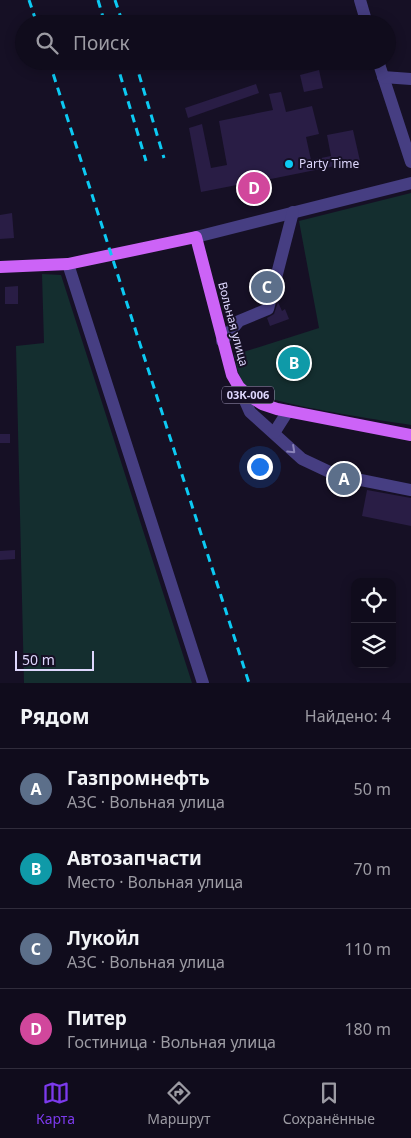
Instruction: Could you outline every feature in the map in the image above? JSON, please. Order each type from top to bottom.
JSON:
[{"type":"main road","points":[[0,268],[68,264],[196,236]]},
{"type":"main road","name":"Вольная улица","points":[[196,236],[222,341],[232,375],[239,387],[262,404],[288,411],[411,435]]},
{"type":"street","points":[[360,0],[364,15]]},
{"type":"street","points":[[381,70],[411,162]]},
{"type":"street","points":[[383,77],[411,79]]},
{"type":"street","points":[[196,236],[411,183]]},
{"type":"street","points":[[222,341],[238,320],[268,309],[293,212]]},
{"type":"street","points":[[68,264],[203,683]]},
{"type":"street","points":[[239,387],[250,412],[302,459],[336,475],[411,490]]},
{"type":"street","points":[[274,433],[288,411]]},
{"type":"green space","points":[[411,193],[411,425],[300,406],[259,395],[249,390],[237,369],[234,355],[319,328],[299,221]]},
{"type":"green space","points":[[42,274],[61,275],[192,683],[24,683],[16,346],[44,343]]},
{"type":"building","points":[[319,70],[323,88],[304,92],[300,75]]},
{"type":"building","points":[[256,84],[259,93],[188,118],[185,108]]},
{"type":"building","points":[[281,92],[286,112],[312,106],[319,134],[306,137],[311,160],[331,156],[327,135],[353,130],[360,161],[256,182],[258,193],[249,195],[247,183],[201,192],[189,128],[202,124],[211,168],[227,165],[219,121],[273,110],[269,94]]},
{"type":"building","points":[[12,213],[14,238],[0,239],[0,215]]},
{"type":"building","points":[[268,276],[263,296],[262,293],[254,296],[249,283]]},
{"type":"building","points":[[18,286],[18,304],[5,304],[5,287]]},
{"type":"building","points":[[278,302],[282,311],[285,309],[289,319],[270,326],[267,318],[274,314]]},
{"type":"building","points":[[289,353],[302,355],[299,373],[286,371]]},
{"type":"building","points":[[0,434],[10,434],[10,443],[0,443]]},
{"type":"building","points":[[367,490],[411,498],[411,526],[362,516]]},
{"type":"building","points":[[15,550],[15,559],[0,560],[0,551]]},
{"type":"railway","points":[[29,0],[34,15]]},
{"type":"railway","points":[[98,0],[102,15]]},
{"type":"railway","points":[[115,0],[120,15]]},
{"type":"railway","points":[[52,70],[249,683]]},
{"type":"railway","points":[[119,70],[146,161]]},
{"type":"railway","points":[[138,70],[164,158]]},
{"type":"place","name":"Party Time","points":[[289,164]]},
{"type":"place","name":"Питер","points":[[254,188]]},
{"type":"place","name":"Лукойл","points":[[267,287]]},
{"type":"place","name":"Автозапчасти","points":[[294,363]]},
{"type":"place","name":"Газпромнефть","points":[[344,479]]}]
